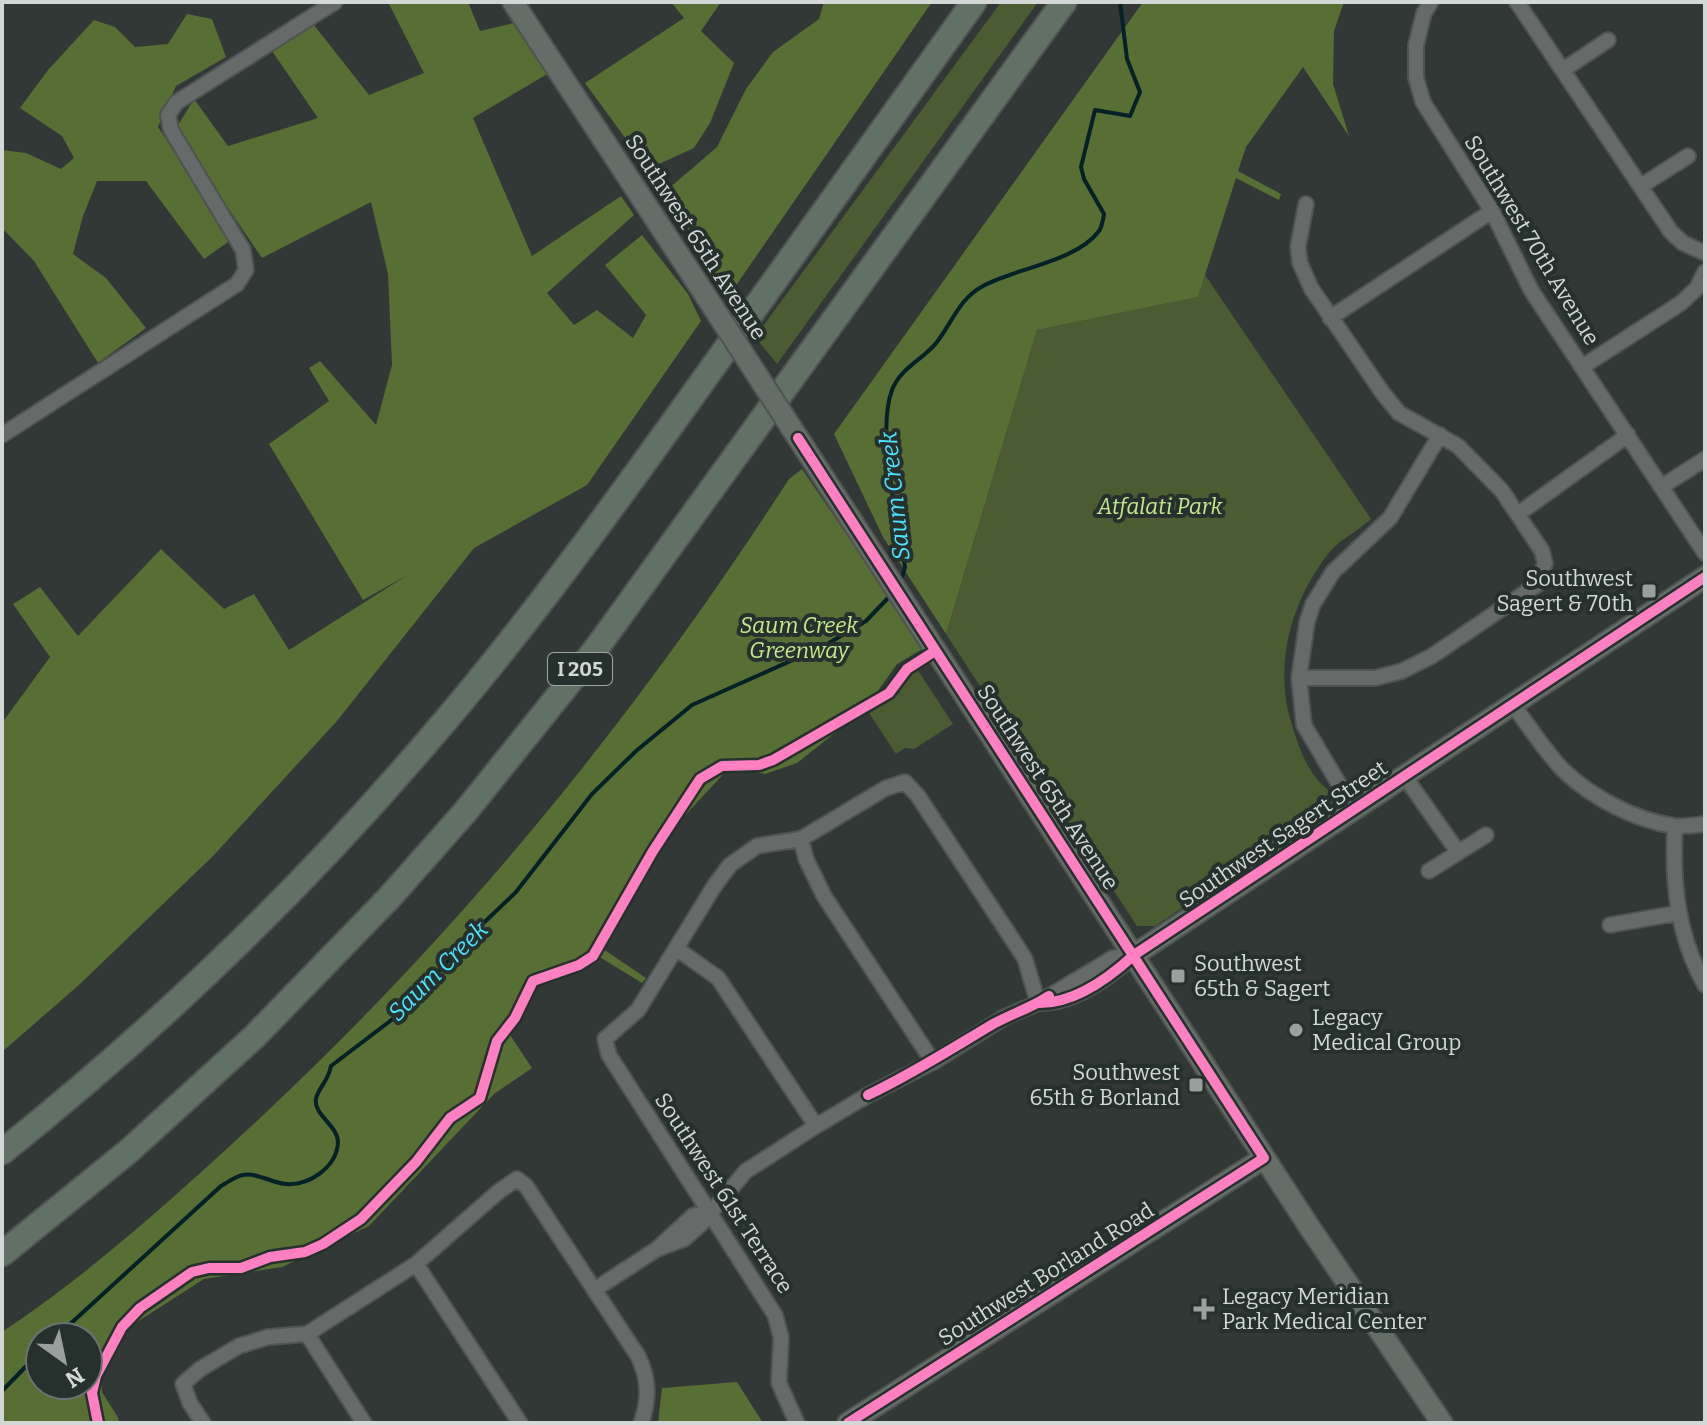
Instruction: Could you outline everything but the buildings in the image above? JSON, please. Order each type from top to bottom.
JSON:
[{"type":"highway","points":[[2,1152],[124,1049],[244,938],[380,796],[429,740],[602,522],[974,2]]},
{"type":"highway","name":"I 205","points":[[2,1254],[130,1150],[255,1036],[389,898],[466,811],[604,638],[1064,2]]},
{"type":"main road","name":"Southwest 65th Avenue","points":[[513,2],[1264,1158],[1442,1423]]},
{"type":"main road","name":"Southwest Sagert Street","points":[[1134,955],[1705,577]]},
{"type":"main road","name":"Southwest Borland Road","points":[[848,1423],[1264,1158]]},
{"type":"street","points":[[2,435],[237,284],[246,270],[243,250],[171,130],[168,115],[177,102],[335,2]]},
{"type":"street","name":"Southwest 70th Avenue","points":[[1431,2],[1424,13],[1416,45],[1416,78],[1423,102],[1492,211],[1531,290],[1705,553]]},
{"type":"street","points":[[1517,2],[1671,232],[1683,243],[1705,253]]},
{"type":"street","points":[[1563,70],[1608,40]]},
{"type":"street","points":[[1641,186],[1688,156]]},
{"type":"street","points":[[1299,678],[1375,678],[1402,671],[1432,656],[1538,584],[1545,563],[1542,551],[1518,514],[1485,472],[1458,446],[1399,413],[1330,318],[1300,263],[1298,247],[1306,204]]},
{"type":"street","points":[[1330,318],[1492,211]]},
{"type":"street","points":[[1582,367],[1681,303],[1697,288],[1705,272]]},
{"type":"street","points":[[1355,811],[1304,725],[1299,678],[1307,622],[1333,572],[1390,518],[1440,435]]},
{"type":"street","points":[[1518,514],[1628,435]]},
{"type":"street","points":[[1661,487],[1705,459]]},
{"type":"street","points":[[1513,705],[1548,753],[1579,784],[1619,808],[1648,820],[1675,826],[1705,824]]},
{"type":"street","points":[[1405,777],[1458,852]]},
{"type":"street","points":[[816,1126],[718,978],[677,949],[730,865],[757,846],[801,839],[886,788],[905,782],[918,796],[1025,959],[1038,1003]]},
{"type":"street","points":[[1675,826],[1673,867],[1678,913],[1687,945],[1705,985]]},
{"type":"street","points":[[1429,871],[1486,835]]},
{"type":"street","points":[[801,839],[806,859],[824,896],[933,1062]]},
{"type":"street","points":[[1610,925],[1678,913]]},
{"type":"street","name":"Southwest 61st Terrace","points":[[677,949],[638,1010],[605,1039],[609,1055],[775,1315],[781,1337],[779,1383],[797,1423]]},
{"type":"street","name":"Southwest Sagert Street","points":[[594,1290],[657,1249],[693,1216],[710,1211],[746,1171],[816,1126],[1113,958],[1134,955]]},
{"type":"street","points":[[203,1423],[190,1403],[183,1384],[200,1369],[239,1346],[268,1337],[307,1334],[416,1264],[517,1179],[526,1186],[644,1370],[648,1397],[641,1423]]},
{"type":"street","points":[[416,1264],[520,1423]]},
{"type":"street","points":[[307,1334],[364,1423]]},
{"type":"green space","points":[[388,2],[468,2],[480,31],[518,22],[549,73],[473,118],[532,256],[621,196],[634,215],[547,293],[574,325],[597,310],[633,338],[646,315],[605,265],[642,235],[688,294],[701,321],[587,485],[474,548],[337,721],[213,856],[80,984],[2,1052],[2,723],[50,657],[13,604],[40,587],[78,636],[161,549],[224,609],[254,594],[289,650],[406,576],[363,600],[269,444],[329,401],[309,368],[320,361],[376,425],[392,365],[388,274],[371,202],[262,258],[175,130],[194,99],[228,146],[318,118],[272,51],[314,25],[369,95],[424,73]]},
{"type":"green space","points":[[671,2],[721,2],[701,31],[734,63],[710,123],[694,148],[648,169],[585,83],[684,18]]},
{"type":"green space","points":[[824,2],[932,2],[730,294],[657,195],[717,147],[746,89],[773,52],[819,19]]},
{"type":"green space","points":[[1001,2],[1038,2],[777,364],[755,337]]},
{"type":"green space","name":"Saum Creek Greenway","points":[[1143,2],[1344,2],[1334,31],[1333,84],[1349,136],[1303,67],[1246,147],[1238,171],[1281,194],[1279,200],[1236,178],[1198,297],[1037,330],[946,634],[883,537],[834,434]]},
{"type":"green space","points":[[187,14],[212,19],[226,57],[176,86],[158,127],[231,240],[204,259],[146,181],[97,181],[73,254],[106,278],[146,328],[98,363],[34,261],[2,228],[2,150],[26,153],[61,169],[74,158],[62,136],[20,108],[48,70],[94,20],[115,27],[135,47],[168,44]]},
{"type":"green space","name":"Atfalati Park","points":[[1205,275],[1371,519],[1333,548],[1316,571],[1297,608],[1286,648],[1285,690],[1290,720],[1307,764],[1332,795],[1332,806],[1155,926],[1137,926],[946,634],[1037,330],[1198,297]]},
{"type":"green space","name":"Saum Creek Greenway","points":[[802,469],[924,648],[897,664],[865,709],[797,763],[765,774],[729,768],[677,824],[617,919],[603,949],[646,978],[642,983],[598,956],[569,975],[535,985],[516,1024],[508,1032],[532,1068],[494,1094],[369,1226],[282,1267],[204,1279],[126,1329],[104,1376],[104,1321],[24,1321],[24,1401],[104,1401],[104,1395],[119,1419],[117,1423],[2,1423],[2,1332],[97,1262],[187,1185],[323,1058],[397,981],[538,823],[668,656],[789,479]]},
{"type":"green space","points":[[917,669],[953,724],[914,749],[905,748],[896,754],[869,713],[899,693],[909,675]]},
{"type":"green space","points":[[737,1382],[763,1423],[658,1423],[662,1388]]},
{"type":"waterway","name":"Saum Creek","points":[[901,580],[905,567],[887,453],[886,429],[892,390],[906,370],[932,348],[962,304],[975,291],[1076,250],[1089,242],[1100,229],[1104,214],[1084,179],[1081,167],[1095,110],[1130,116],[1140,92],[1127,59],[1120,2]]},
{"type":"waterway","name":"Saum Creek","points":[[73,1321],[221,1186],[243,1175],[295,1184],[312,1178],[327,1167],[338,1142],[334,1131],[318,1110],[316,1099],[331,1066],[402,1012],[471,935],[516,892],[592,794],[636,751],[692,705],[824,646],[866,621],[888,598]]},
{"type":"waterway","name":"Saum Creek","points":[[2,1391],[24,1368]]},
{"type":"cycle path","points":[[798,438],[1264,1158],[848,1423]]},
{"type":"cycle path","points":[[1038,1003],[1064,999],[1102,981],[1134,955],[1705,577]]},
{"type":"cycle path","points":[[98,1423],[92,1393],[96,1376],[122,1327],[140,1308],[192,1272],[209,1268],[241,1268],[270,1257],[305,1252],[323,1244],[361,1219],[416,1162],[450,1118],[480,1098],[497,1041],[515,1018],[533,981],[579,965],[593,956],[653,851],[700,779],[722,766],[759,765],[773,760],[889,693],[907,669],[935,651]]},
{"type":"cycle path","points":[[868,1095],[1049,996]]},
{"type":"place","name":"Southwest Sagert & 70th","points":[[1649,591]]},
{"type":"place","name":"Southwest 65th & Sagert","points":[[1178,976]]},
{"type":"place","name":"Legacy Medical Group","points":[[1296,1030]]},
{"type":"place","name":"Southwest 65th & Borland","points":[[1196,1085]]},
{"type":"place","name":"Legacy Meridian Park Medical Center","points":[[1204,1309]]}]
